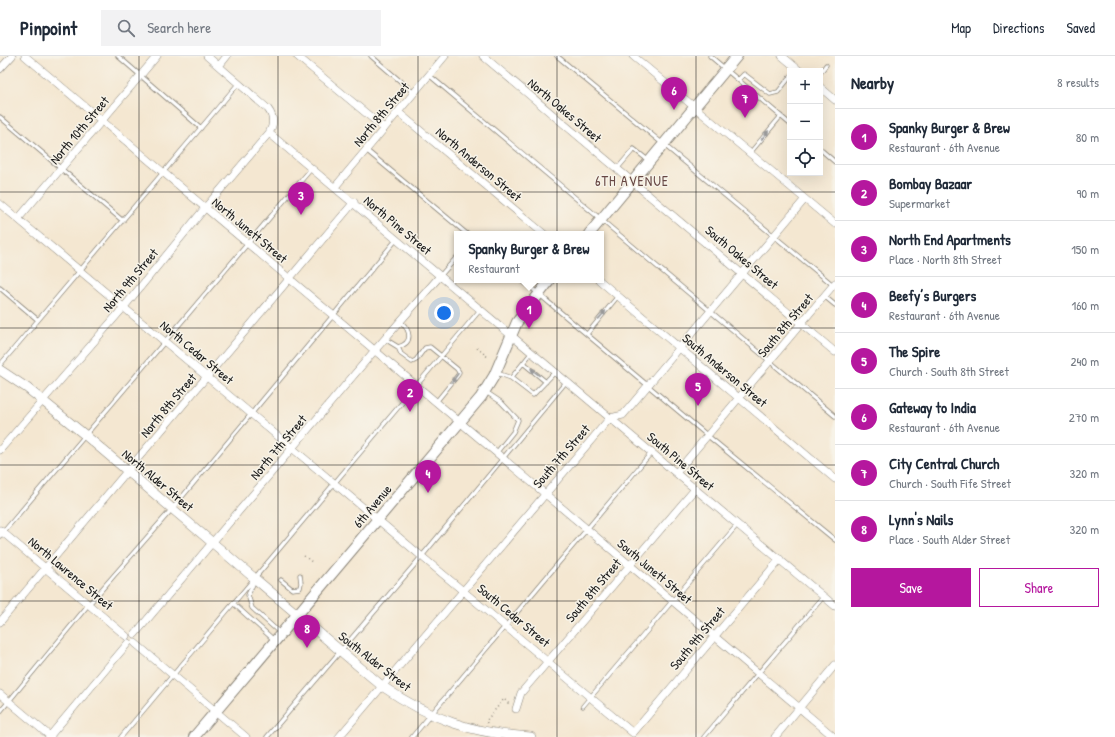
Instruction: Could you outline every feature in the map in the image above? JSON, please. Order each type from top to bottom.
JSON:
[{"type":"main road","points":[[591,231],[737,56]]},
{"type":"main road","name":"6th Avenue","points":[[194,737],[485,391],[496,372],[519,319],[548,283]]},
{"type":"street","points":[[0,69],[12,56]]},
{"type":"street","name":"North Junett Street","points":[[25,56],[460,422]]},
{"type":"street","name":"North 10th Street","points":[[18,219],[157,56]]},
{"type":"street","points":[[207,56],[239,83]]},
{"type":"street","points":[[219,66],[227,56]]},
{"type":"street","points":[[297,56],[384,128]]},
{"type":"street","name":"North 8th Street","points":[[335,187],[445,56]]},
{"type":"street","name":"North Oakes Street","points":[[483,56],[632,182]]},
{"type":"street","points":[[633,56],[835,224]]},
{"type":"street","points":[[782,56],[795,68]]},
{"type":"street","name":"North 9th Street","points":[[0,450],[124,307],[205,208],[270,133],[273,122],[268,109],[239,83]]},
{"type":"street","points":[[823,90],[835,100]]},
{"type":"street","name":"North Anderson Street","points":[[398,112],[540,231]]},
{"type":"street","name":"North Pine Street","points":[[270,133],[511,335]]},
{"type":"street","name":"South Oakes Street","points":[[632,182],[835,352]]},
{"type":"street","name":"South 7th Street","points":[[339,737],[545,493],[610,418],[623,415],[805,199]]},
{"type":"street","name":"North 8th Street","points":[[0,622],[128,472],[354,202]]},
{"type":"street","name":"North Cedar Street","points":[[0,204],[378,519]]},
{"type":"street","name":"North 7th Street","points":[[130,641],[129,633],[135,634],[385,338],[440,276]]},
{"type":"street","name":"South Anderson Street","points":[[603,283],[835,478]]},
{"type":"street","name":"South 8th Street","points":[[676,473],[834,284]]},
{"type":"street","name":"South Pine Street","points":[[511,335],[835,606]]},
{"type":"street","name":"North Alder Street","points":[[0,370],[43,401],[85,435],[297,614]]},
{"type":"street","name":"South Junett Street","points":[[460,422],[834,737]]},
{"type":"street","name":"South 8th Street","points":[[516,710],[521,693],[695,489]]},
{"type":"street","name":"South Cedar Street","points":[[378,519],[633,733]]},
{"type":"street","name":"North Lawrence Street","points":[[1,533],[46,568],[130,641],[246,737]]},
{"type":"street","name":"South 9th Street","points":[[633,733],[780,559]]},
{"type":"street","name":"South Alder Street","points":[[297,614],[382,686],[403,700],[431,715],[454,724],[488,733]]},
{"type":"street","points":[[0,694],[50,737],[130,641]]},
{"type":"street","points":[[775,737],[835,665]]},
{"type":"street","points":[[488,733],[531,737]]},
{"type":"lane","points":[[118,56],[201,128]]},
{"type":"lane","points":[[371,56],[414,92]]},
{"type":"lane","points":[[557,56],[834,284]]},
{"type":"lane","points":[[710,56],[787,121]]},
{"type":"lane","points":[[823,69],[826,65]]},
{"type":"lane","points":[[738,80],[744,74],[770,94],[778,92],[787,81]]},
{"type":"lane","points":[[429,75],[835,416]]},
{"type":"lane","points":[[0,365],[239,83]]},
{"type":"lane","points":[[750,153],[781,116]]},
{"type":"lane","points":[[0,117],[123,221]]},
{"type":"lane","points":[[617,169],[634,149],[649,161]]},
{"type":"lane","points":[[366,150],[463,231]]},
{"type":"lane","points":[[823,152],[835,162]]},
{"type":"lane","points":[[1,533],[312,168]]},
{"type":"lane","points":[[0,712],[89,604],[172,509],[397,239]]},
{"type":"lane","points":[[440,276],[454,260]]},
{"type":"lane","points":[[526,283],[835,540]]},
{"type":"lane","points":[[0,288],[38,320]]},
{"type":"lane","points":[[586,334],[618,296]]},
{"type":"lane","points":[[824,296],[835,305]]},
{"type":"lane","points":[[122,737],[481,309]]},
{"type":"lane","points":[[398,347],[405,343],[409,334],[407,327],[400,321]]},
{"type":"lane","points":[[385,338],[398,347],[401,354],[411,362],[414,362],[428,347],[442,356],[457,369],[459,372],[458,375],[436,402]]},
{"type":"lane","points":[[511,378],[532,352]]},
{"type":"lane","points":[[523,363],[546,382]]},
{"type":"lane","points":[[496,372],[511,378],[533,395],[555,372]]},
{"type":"lane","points":[[267,737],[422,556],[567,381]]},
{"type":"lane","points":[[485,391],[501,402],[518,420],[513,432],[496,453]]},
{"type":"lane","points":[[412,737],[651,453]]},
{"type":"lane","points":[[583,706],[738,524]]},
{"type":"lane","points":[[280,580],[292,590],[295,590],[300,588],[300,575]]},
{"type":"lane","points":[[255,579],[248,595],[252,608],[278,637]]},
{"type":"lane","points":[[704,737],[824,596]]},
{"type":"lane","points":[[234,604],[278,637]]},
{"type":"path","points":[[477,348],[489,358]]},
{"type":"path","points":[[304,556],[312,562]]},
{"type":"path","points":[[488,733],[486,720],[504,699],[516,710]]},
{"type":"place","name":"Gateway to India","points":[[674,110]]},
{"type":"place","name":"City Central Church","points":[[745,118]]},
{"type":"place","name":"North End Apartments","points":[[301,215]]},
{"type":"place","name":"Spanky Burger & Brew","points":[[529,329]]},
{"type":"place","name":"The Spire","points":[[698,406]]},
{"type":"place","name":"Bombay Bazaar","points":[[410,412]]},
{"type":"place","name":"Beefy’s Burgers","points":[[428,493]]},
{"type":"place","name":"Lynn's Nails","points":[[307,648]]},
{"type":"district","name":"6TH AVENUE","points":[[632,181]]}]
